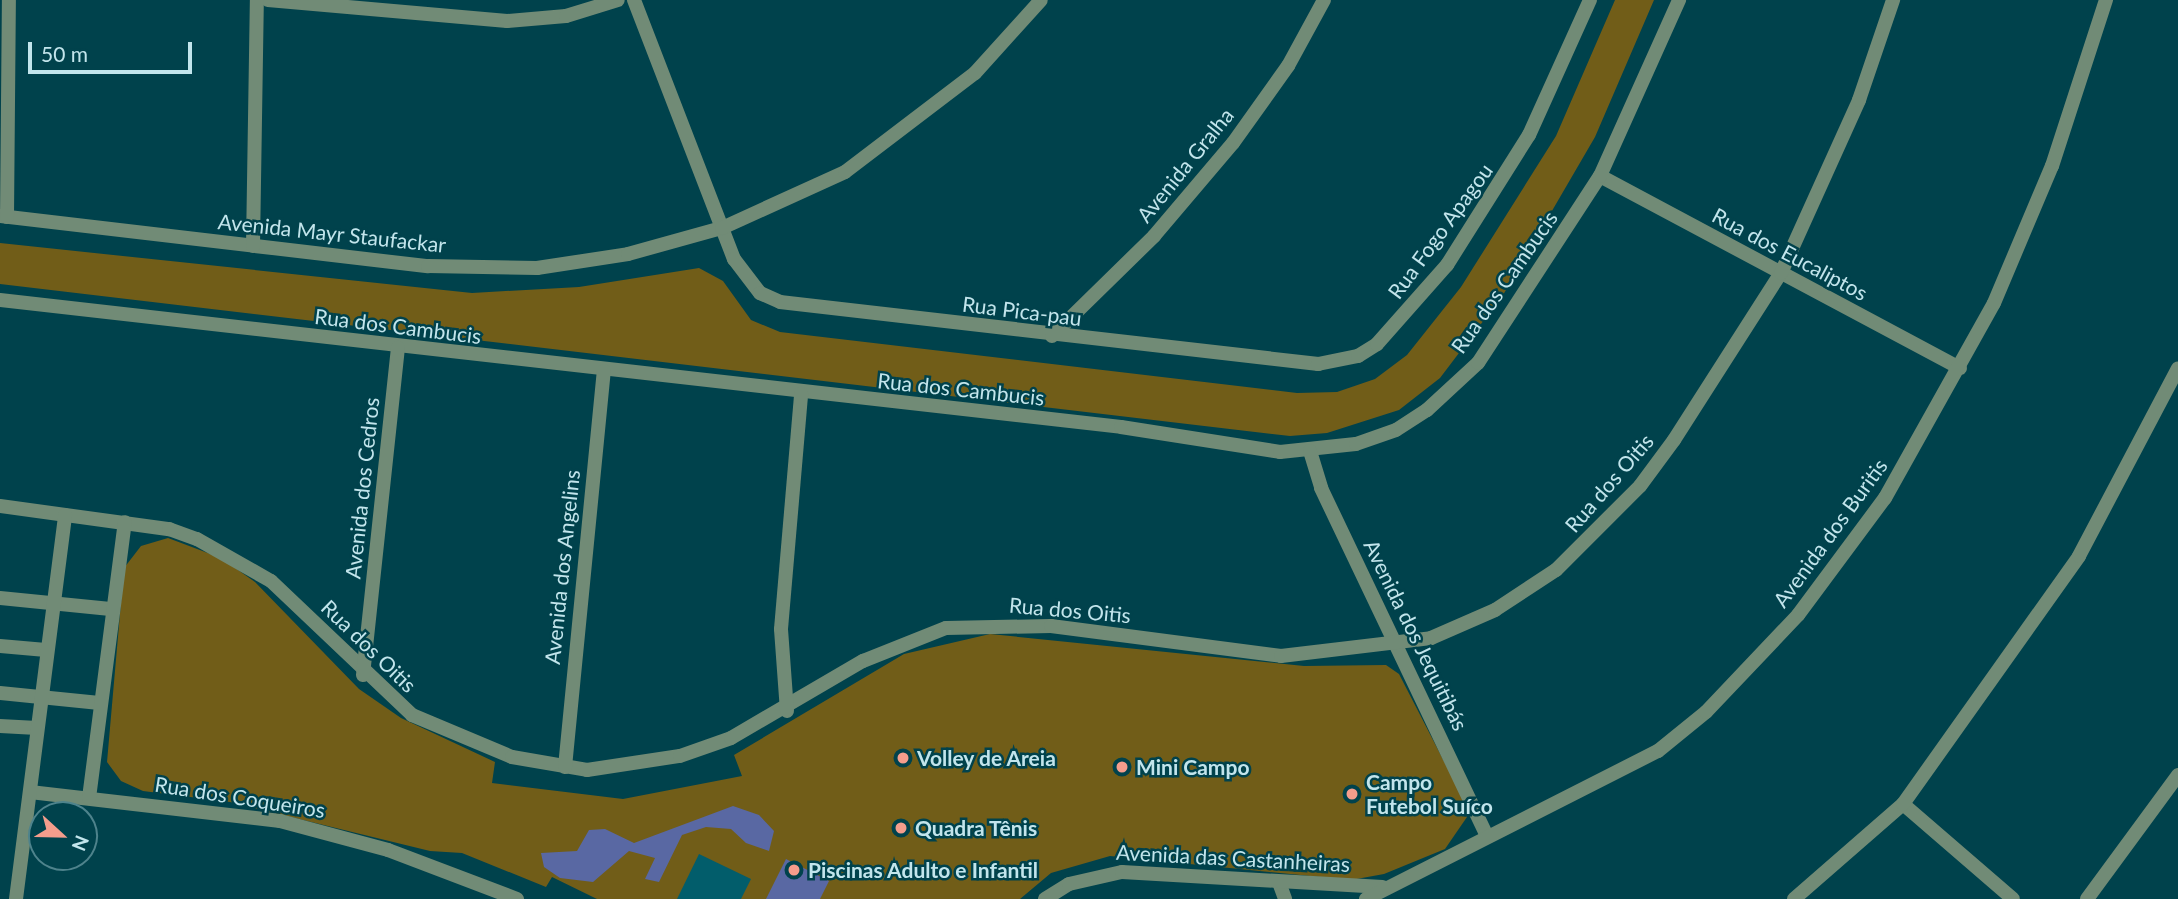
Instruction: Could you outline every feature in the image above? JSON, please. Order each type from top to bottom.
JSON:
[{"type":"street","points":[[4,216],[9,0]]},
{"type":"street","points":[[253,246],[257,0]]},
{"type":"street","points":[[268,0],[506,21],[566,16],[618,0]]},
{"type":"street","name":"Rua Pica-pau","points":[[634,0],[743,279],[780,302],[1052,337],[1318,364],[1358,356]]},
{"type":"street","name":"Avenida Mayr Staufackar","points":[[4,216],[428,266],[537,268],[628,254],[723,228],[845,172],[975,72],[1041,0]]},
{"type":"street","name":"Avenida Gralha","points":[[1052,337],[1154,236],[1233,144],[1288,66],[1324,0]]},
{"type":"street","name":"Rua Fogo Apagou","points":[[1358,356],[1404,317],[1492,203],[1590,0]]},
{"type":"street","name":"Rua dos Cambucis","points":[[0,300],[604,372],[1310,451],[1396,430],[1478,363],[1600,176],[1679,0]]},
{"type":"street","name":"Rua dos Oitis","points":[[0,506],[169,529],[234,556],[271,581],[363,675],[412,715],[462,740],[565,767],[680,756],[787,711],[889,648],[967,625],[1051,626],[1281,656],[1400,645],[1495,610],[1591,539],[1674,440],[1781,273],[1859,100],[1893,0]]},
{"type":"street","name":"Avenida dos Buritis","points":[[1366,899],[1383,887],[1487,836],[1607,781],[1706,712],[1798,615],[1850,546],[1960,368],[2052,166],[2106,0]]},
{"type":"street","name":"Rua dos Eucaliptos","points":[[1600,176],[1960,368]]},
{"type":"street","name":"Avenida dos Cedros","points":[[363,675],[398,348]]},
{"type":"street","points":[[1794,899],[1903,804],[2080,556],[2178,368]]},
{"type":"street","name":"Avenida dos Angelins","points":[[565,767],[604,372]]},
{"type":"street","points":[[787,711],[781,629],[802,394]]},
{"type":"street","name":"Avenida dos Jequitibás","points":[[1310,451],[1321,488],[1400,645],[1487,836]]},
{"type":"street","points":[[16,899],[51,602],[65,514]]},
{"type":"street","points":[[89,798],[110,609],[125,522]]},
{"type":"street","points":[[0,598],[110,609]]},
{"type":"street","points":[[0,646],[46,650]]},
{"type":"street","points":[[0,694],[100,703]]},
{"type":"street","points":[[0,726],[37,728]]},
{"type":"street","points":[[2087,899],[2178,775]]},
{"type":"street","name":"Rua dos Coqueiros","points":[[30,793],[280,821],[388,850],[489,894],[517,899]]},
{"type":"street","points":[[1903,804],[2013,899]]},
{"type":"street","name":"Avenida das Castanheiras","points":[[1045,899],[1112,872],[1282,892],[1383,887]]},
{"type":"shaded area","points":[[1615,0],[1654,0],[1595,137],[1503,295],[1440,378],[1399,410],[1327,433],[1290,436],[0,284],[0,243],[472,293],[579,287],[699,268],[723,281],[751,320],[780,332],[1297,393],[1337,392],[1375,379],[1407,355],[1461,287],[1556,136]]},
{"type":"shaded area","points":[[168,538],[221,558],[255,582],[359,689],[401,718],[495,762],[492,783],[623,799],[742,776],[734,755],[904,654],[990,634],[1304,666],[1386,665],[1399,674],[1466,804],[1467,817],[1445,849],[1384,874],[1351,880],[1110,856],[1051,873],[1020,899],[597,899],[552,877],[546,887],[462,853],[430,851],[230,802],[143,791],[121,781],[107,762],[124,568],[141,546]]},
{"type":"water","points":[[733,806],[759,815],[774,831],[769,851],[746,843],[731,829],[706,827],[682,835],[659,882],[645,879],[655,858],[629,851],[593,882],[560,878],[544,867],[541,853],[577,851],[589,830],[605,829],[634,843]]},
{"type":"water","name":"Piscinas Adulto e Infantil","points":[[786,859],[829,881],[820,899],[766,899]]},
{"type":"building","points":[[699,854],[751,879],[741,899],[677,899]]},
{"type":"place","name":"Volley de Areia","points":[[903,758]]},
{"type":"place","name":"Mini Campo","points":[[1122,767]]},
{"type":"place","name":"Campo Futebol Suíco","points":[[1352,794]]},
{"type":"place","name":"Quadra Tênis","points":[[901,828]]},
{"type":"place","name":"Piscinas Adulto e Infantil","points":[[794,870]]}]
